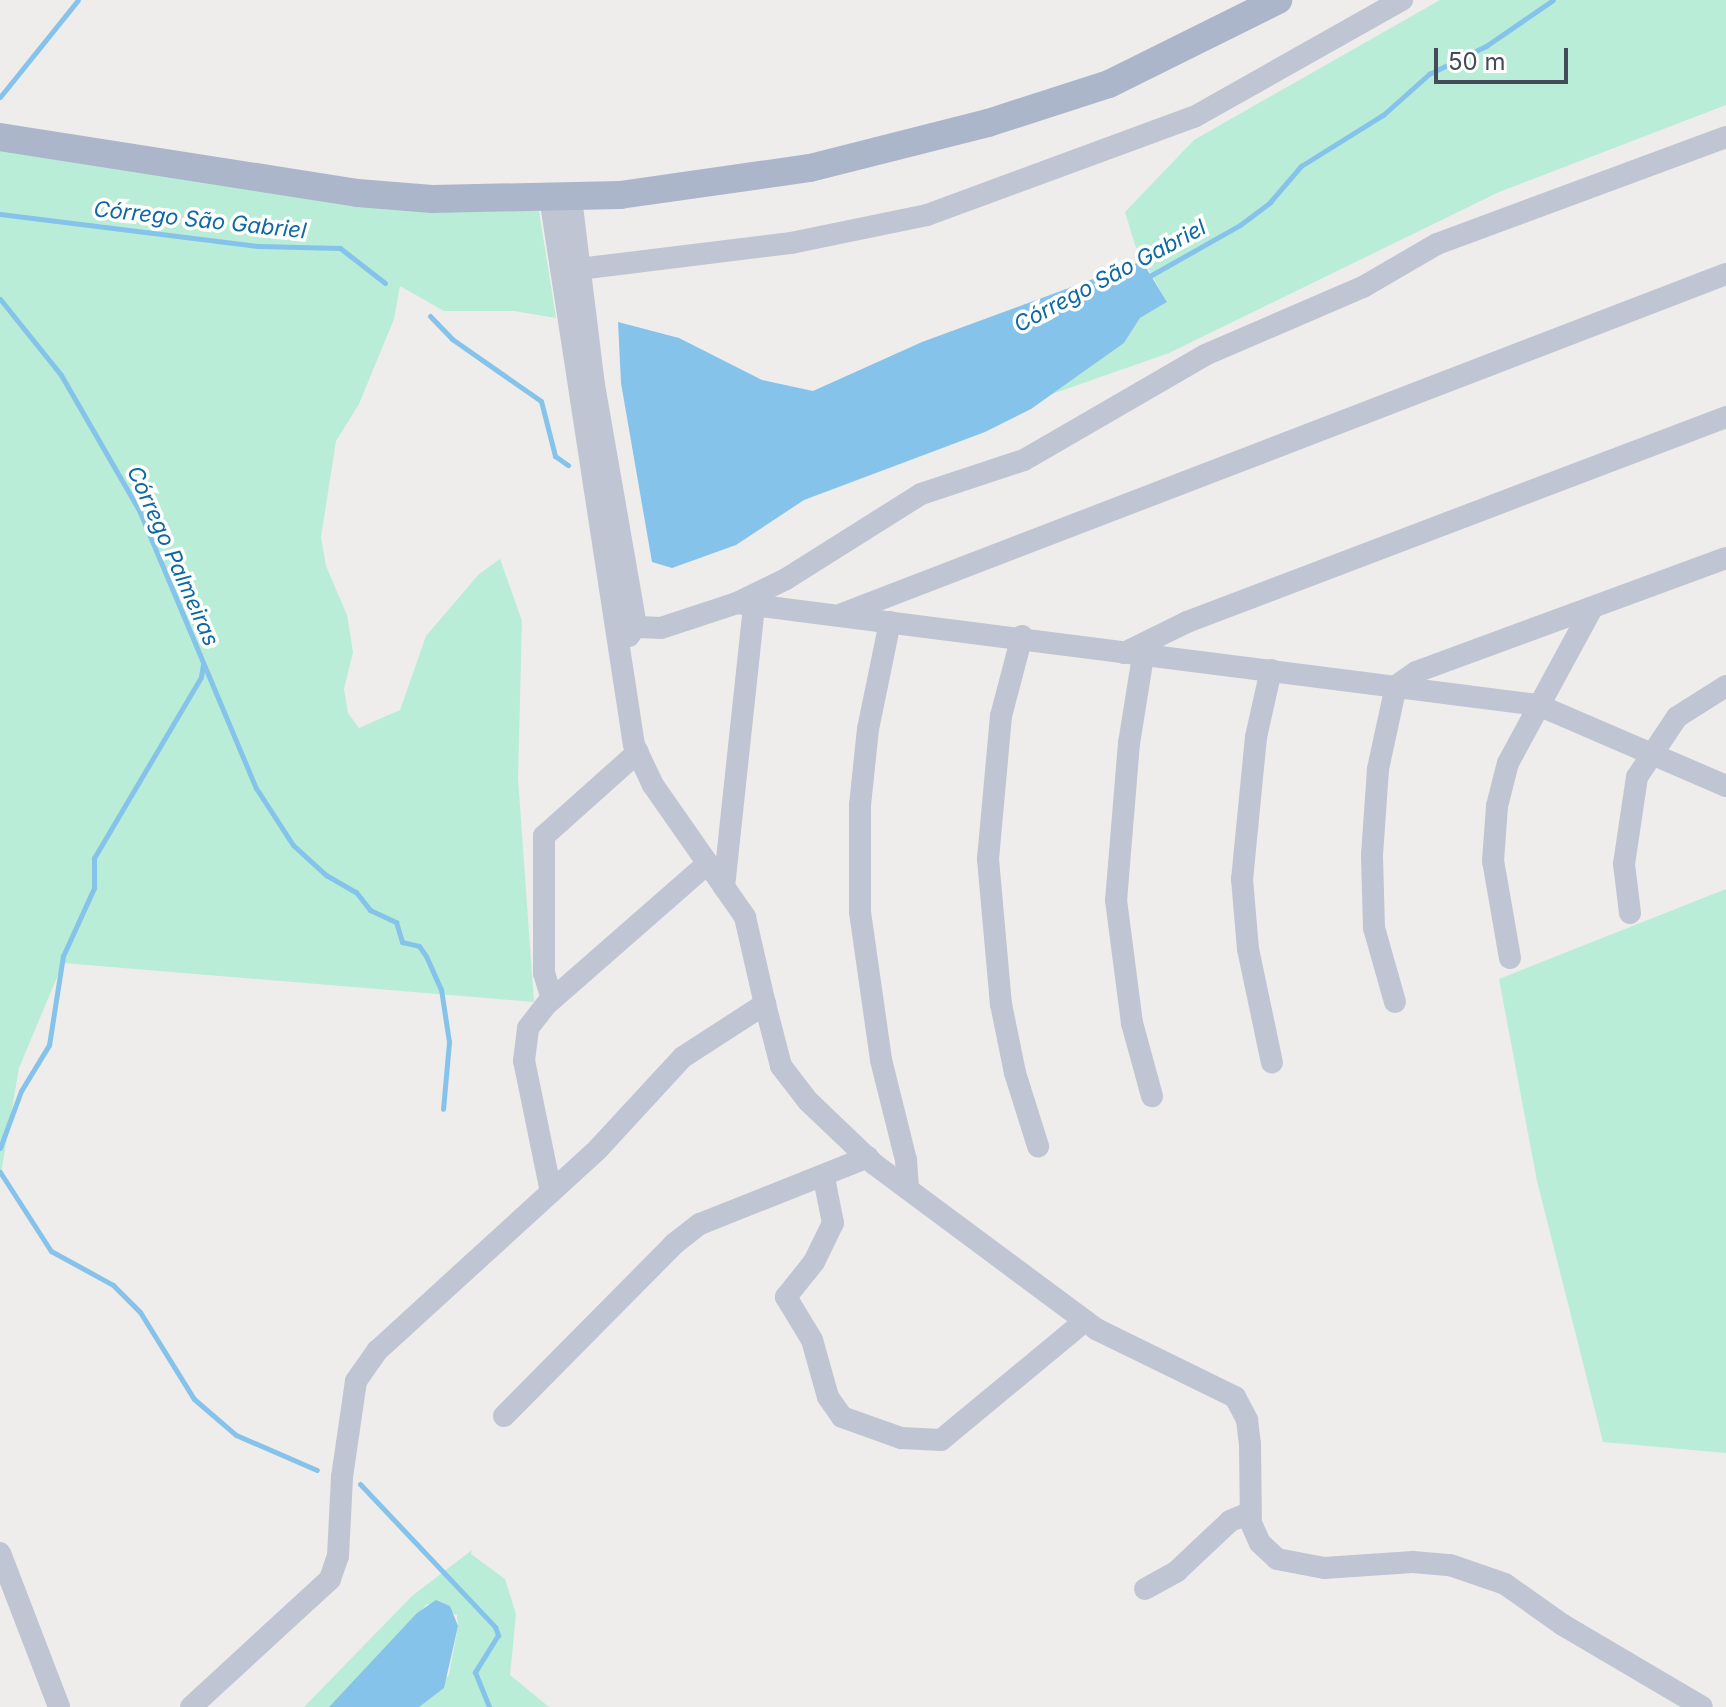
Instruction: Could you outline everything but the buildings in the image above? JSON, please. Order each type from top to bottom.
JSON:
[{"type":"main road","points":[[0,137],[358,193],[432,199],[560,197],[693,187],[810,168],[988,123],[1109,84],[1278,0]]},
{"type":"street","points":[[579,269],[791,243],[927,215],[1194,117],[1402,0]]},
{"type":"street","points":[[626,626],[661,628],[746,605],[921,494],[1024,460],[1205,355],[1363,287],[1437,244],[1726,137]]},
{"type":"street","points":[[560,197],[579,269],[626,626],[620,651],[625,712],[638,752],[753,937],[765,1004],[781,1066],[808,1101],[868,1157],[1085,1321],[1235,1397],[1247,1420],[1250,1444],[1249,1513],[1260,1543],[1277,1559],[1300,1566],[1413,1562],[1450,1565],[1505,1584],[1563,1625],[1702,1707]]},
{"type":"street","points":[[560,197],[626,626]]},
{"type":"street","points":[[841,615],[1726,274]]},
{"type":"street","points":[[1134,654],[1187,622],[1726,417]]},
{"type":"street","points":[[1395,1002],[1374,928],[1372,855],[1378,769],[1396,686],[1416,672],[1726,558]]},
{"type":"street","points":[[746,605],[1022,636],[1134,654],[1538,705],[1726,786]]},
{"type":"street","points":[[724,887],[746,605]]},
{"type":"street","points":[[1510,958],[1493,861],[1497,806],[1508,763],[1591,610]]},
{"type":"street","points":[[890,622],[868,729],[860,805],[860,912],[881,1060],[906,1160],[908,1189]]},
{"type":"street","points":[[1022,636],[1001,716],[988,859],[1001,1004],[1015,1073],[1038,1146]]},
{"type":"street","points":[[1134,654],[1116,900],[1132,1023],[1152,1096]]},
{"type":"street","points":[[1271,670],[1256,737],[1242,879],[1248,949],[1272,1063]]},
{"type":"street","points":[[1630,913],[1624,864],[1627,822],[1637,777],[1677,717],[1726,687]]},
{"type":"street","points":[[552,999],[544,973],[544,836],[638,752]]},
{"type":"street","points":[[551,1192],[524,1061],[528,1028],[552,999],[707,864]]},
{"type":"street","points":[[191,1707],[330,1579],[338,1556],[342,1477],[356,1381],[377,1351],[551,1192],[683,1057],[765,1004]]},
{"type":"street","points":[[504,1416],[674,1244],[707,1220],[824,1178],[868,1157]]},
{"type":"street","points":[[824,1178],[833,1210],[830,1232],[786,1297],[812,1340],[828,1397],[842,1417],[901,1438],[941,1440],[1085,1321]]},
{"type":"street","points":[[1145,1589],[1177,1571],[1230,1521],[1249,1513]]},
{"type":"street","points":[[0,1553],[59,1707]]},
{"type":"green space","points":[[1440,0],[1726,0],[1726,105],[1499,192],[1169,353],[1052,394],[1124,343],[1140,318],[1167,302],[1135,245],[1125,212],[1194,140]]},
{"type":"green space","points":[[0,149],[418,210],[539,211],[556,318],[514,311],[444,311],[400,286],[394,319],[359,404],[336,441],[321,537],[326,566],[347,615],[353,652],[344,689],[348,713],[359,728],[400,710],[426,636],[479,574],[500,559],[522,621],[518,778],[534,1002],[63,963],[19,1068],[0,1179]]},
{"type":"green space","points":[[1726,889],[1726,1453],[1603,1442],[1537,1181],[1499,979]]},
{"type":"green space","points":[[472,1550],[471,1554],[505,1579],[516,1614],[510,1675],[549,1707],[419,1707],[449,1675],[458,1626],[457,1615],[427,1604],[329,1707],[304,1707],[412,1596]]},
{"type":"water","points":[[1142,261],[1167,302],[1140,318],[1124,343],[1031,409],[985,432],[804,500],[736,545],[672,568],[652,562],[621,383],[618,322],[679,338],[762,380],[813,391],[922,342]]},
{"type":"water","points":[[436,1600],[450,1606],[458,1626],[444,1688],[419,1707],[329,1707],[417,1613]]},
{"type":"waterway","points":[[0,97],[78,0]]},
{"type":"waterway","name":"Córrego São Gabriel","points":[[1148,277],[1240,225],[1270,202],[1301,166],[1383,115],[1429,74],[1486,46],[1553,0]]},
{"type":"waterway","name":"Córrego São Gabriel","points":[[0,214],[258,246],[340,248],[385,283]]},
{"type":"waterway","points":[[0,299],[61,375],[139,510],[256,788],[293,845],[326,875],[356,892],[370,910],[396,922],[402,942],[419,946],[426,956],[441,989],[449,1042],[443,1109]]},
{"type":"waterway","name":"Córrego São Gabriel","points":[[430,316],[452,339],[541,401],[555,456],[568,465]]},
{"type":"waterway","name":"Córrego Palmeiras","points":[[0,1148],[21,1091],[49,1045],[63,956],[94,888],[94,858],[201,677],[203,664]]},
{"type":"waterway","name":"Córrego Palmeiras","points":[[0,1172],[51,1251],[113,1285],[140,1312],[194,1399],[236,1435],[317,1470]]},
{"type":"waterway","name":"Córrego Palmeiras","points":[[360,1484],[495,1627],[498,1635],[475,1672],[489,1707]]}]
